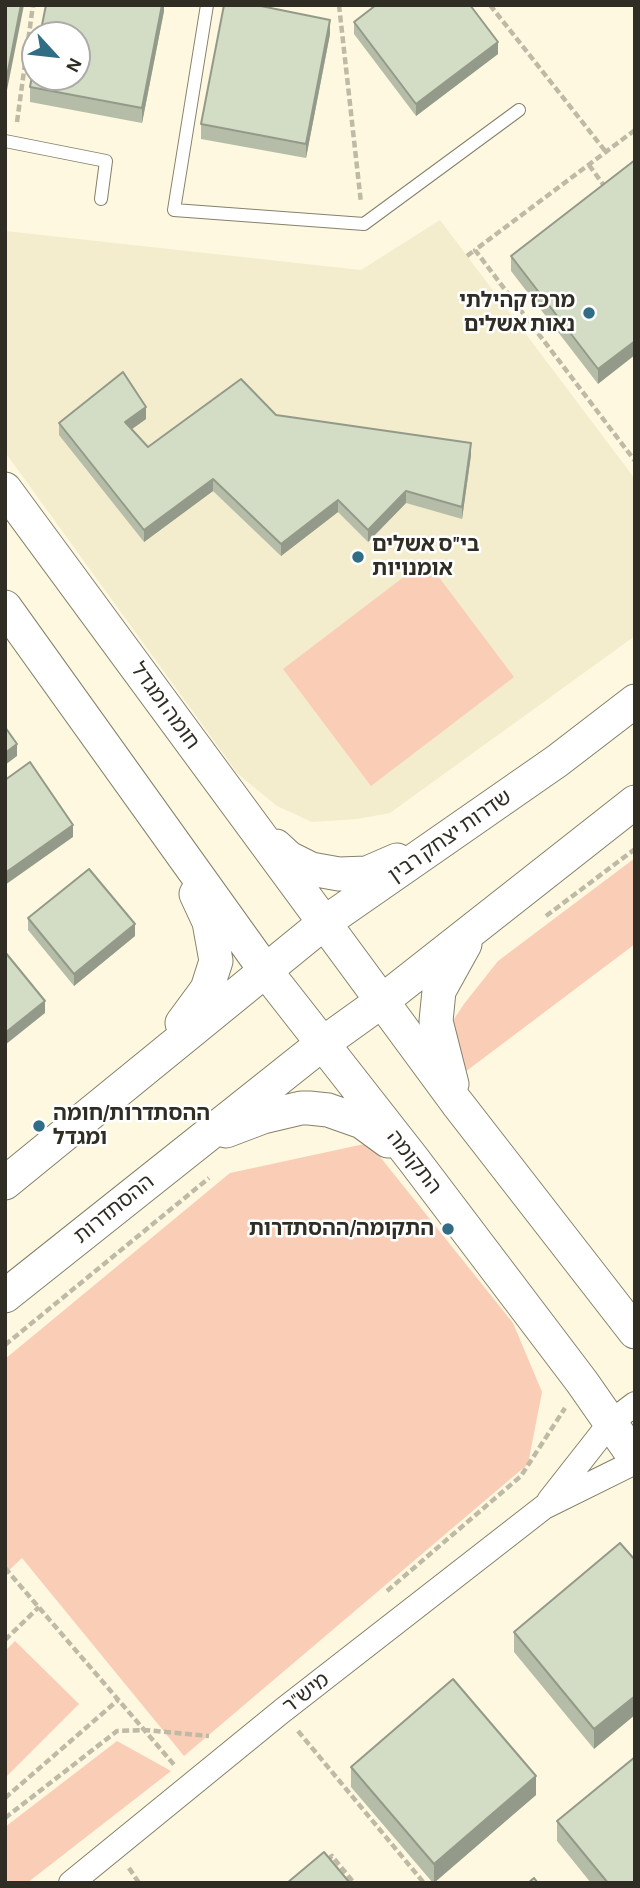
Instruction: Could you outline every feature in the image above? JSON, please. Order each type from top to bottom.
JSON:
[{"type":"main road","name":"חומה ומגדל","points":[[5,489],[324,923]]},
{"type":"main road","points":[[5,607],[264,970],[5,1182]]},
{"type":"main road","name":"שדרות יצחק רבין","points":[[264,970],[324,923],[557,761],[635,701]]},
{"type":"main road","points":[[322,1044],[382,1002],[635,803]]},
{"type":"main road","points":[[250,822],[289,858],[311,869],[339,874],[368,873],[439,844]]},
{"type":"main road","points":[[134,1077],[181,1024],[207,989],[216,961],[209,922],[173,842]]},
{"type":"main road","points":[[324,923],[457,1103],[635,1332]]},
{"type":"main road","points":[[457,1103],[436,1021],[439,990],[452,964],[478,925]]},
{"type":"main road","name":"התקומה","points":[[264,970],[413,1159],[582,1382],[623,1413],[635,1460]]},
{"type":"main road","name":"ההסתדרות","points":[[5,1296],[322,1044]]},
{"type":"main road","points":[[201,1140],[263,1117],[300,1108],[318,1109],[362,1122],[413,1159]]},
{"type":"street","name":"מיש\"ר","points":[[544,1507],[623,1413]]},
{"type":"street","name":"מיש\"ר","points":[[71,1883],[282,1712],[544,1507],[635,1460]]},
{"type":"lane","points":[[208,5],[174,210],[364,224],[519,110]]},
{"type":"lane","points":[[10,142],[107,161],[101,199]]},
{"type":"path","points":[[10,142],[33,5]]},
{"type":"path","points":[[339,5],[364,224]]},
{"type":"path","points":[[490,5],[606,152]]},
{"type":"path","points":[[467,256],[635,130]]},
{"type":"path","points":[[589,165],[610,194]]},
{"type":"path","points":[[475,250],[635,461]]},
{"type":"path","points":[[541,920],[635,849]]},
{"type":"path","points":[[5,1345],[214,1174]]},
{"type":"path","points":[[385,1593],[521,1476],[582,1382]]},
{"type":"path","points":[[5,1568],[191,1785]]},
{"type":"path","points":[[5,1640],[38,1607]]},
{"type":"path","points":[[5,1798],[118,1700]]},
{"type":"path","points":[[282,1712],[424,1883]]},
{"type":"path","points":[[5,1818],[117,1731],[145,1730],[217,1737]]},
{"type":"path","points":[[324,1863],[332,1856],[354,1883]]},
{"type":"shaded area","name":"בי\"ס אשלים אומנויות","points":[[440,220],[635,479],[635,636],[390,813],[357,819],[312,822],[277,806],[238,774],[5,452],[5,231],[361,270]]},
{"type":"shaded area","points":[[426,560],[514,677],[371,786],[283,669]]},
{"type":"shaded area","points":[[635,858],[635,944],[461,1075],[448,1028],[498,961]]},
{"type":"shaded area","points":[[369,1143],[513,1323],[542,1392],[528,1464],[184,1756],[22,1558],[5,1574],[5,1359],[230,1173]]},
{"type":"shaded area","points":[[15,1641],[79,1704],[5,1778],[5,1651]]},
{"type":"shaded area","points":[[117,1741],[171,1771],[27,1883],[5,1883],[5,1827]]},
{"type":"building","points":[[5,5],[21,5],[5,86]]},
{"type":"building","points":[[46,5],[162,5],[142,108],[51,91],[91,91],[91,21],[43,21]]},
{"type":"building","points":[[224,5],[256,5],[330,20],[306,144],[201,124]]},
{"type":"building","points":[[376,5],[470,5],[498,42],[416,104],[354,22]]},
{"type":"building","name":"מרכז קהילתי נאות אשלים","points":[[635,160],[635,341],[598,369],[511,256]]},
{"type":"building","points":[[123,372],[146,407],[125,422],[148,447],[241,379],[276,415],[471,443],[462,507],[406,491],[368,530],[338,500],[281,544],[213,479],[144,530],[59,423]]},
{"type":"building","points":[[5,727],[17,744],[5,753]]},
{"type":"building","points":[[30,762],[73,825],[5,873],[5,780]]},
{"type":"building","points":[[89,869],[135,924],[74,974],[28,918]]},
{"type":"building","points":[[5,952],[45,1001],[5,1033]]},
{"type":"building","points":[[620,1543],[635,1560],[635,1696],[594,1729],[514,1632]]},
{"type":"building","points":[[453,1679],[536,1776],[434,1864],[351,1767]]},
{"type":"building","points":[[635,1757],[635,1883],[608,1883],[557,1821]]},
{"type":"building","points":[[324,1852],[350,1883],[287,1883]]},
{"type":"place","name":"מרכז קהילתי נאות אשלים","points":[[589,313]]},
{"type":"place","name":"בי\"ס אשלים אומנויות","points":[[358,557]]},
{"type":"place","name":"ההסתדרות/חומה ומגדל","points":[[39,1126]]},
{"type":"place","name":"התקומה/ההסתדרות","points":[[448,1229]]}]
